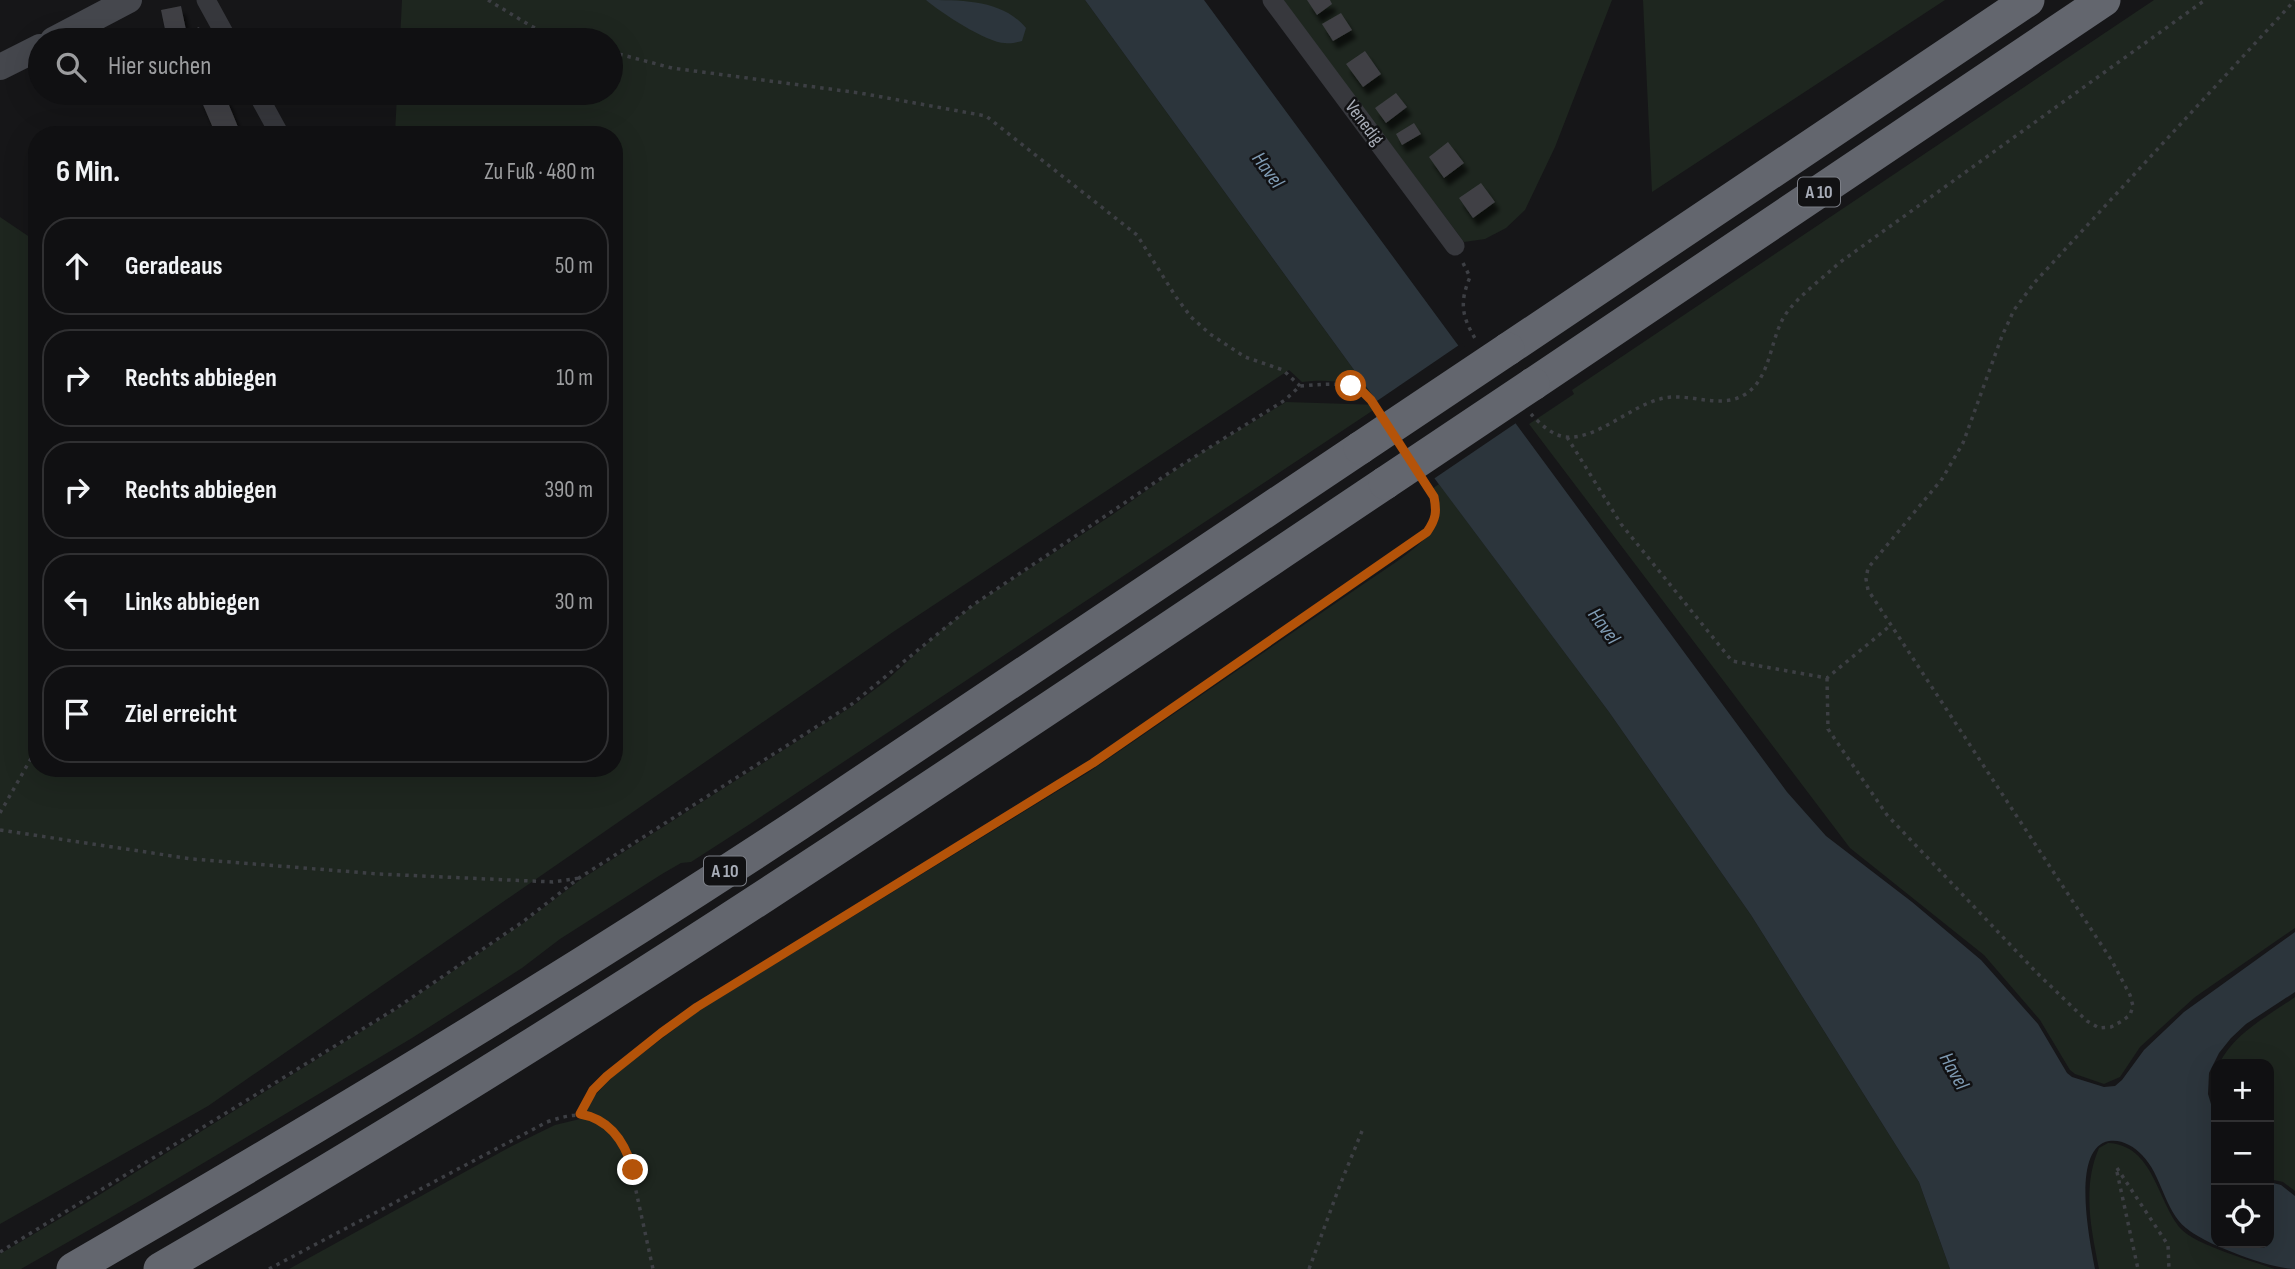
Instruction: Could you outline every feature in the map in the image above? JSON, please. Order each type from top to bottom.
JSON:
[{"type":"highway","name":"A 10","points":[[73,1269],[275,1151],[593,956],[797,825],[2028,0]]},
{"type":"highway","name":"A 10","points":[[160,1269],[632,983],[868,829],[2104,0]]},
{"type":"main road","points":[[76,28],[129,0]]},
{"type":"main road","points":[[0,67],[28,53]]},
{"type":"street","points":[[206,0],[221,28]]},
{"type":"street","name":"Venedig","points":[[1272,0],[1455,246]]},
{"type":"street","points":[[264,105],[275,126]]},
{"type":"path","points":[[488,0],[535,28]]},
{"type":"path","points":[[1891,625],[1827,678],[1732,661],[1621,524],[1567,437],[1595,430],[1658,399],[1678,395],[1724,401],[1744,395],[1758,381],[1770,355],[1778,327],[1788,311],[1839,264],[2205,0]]},
{"type":"path","points":[[1827,678],[1828,729],[1887,816],[2037,973],[2087,1021],[2099,1028],[2111,1027],[2130,1015],[2133,1006],[2130,995],[2112,961],[1868,590],[1866,579],[1868,568],[1942,480],[1963,443],[2014,310],[2035,282],[2295,0]]},
{"type":"path","points":[[623,55],[672,68],[860,93],[986,116],[1137,235],[1176,297],[1191,317],[1210,334],[1253,361],[1283,370],[1300,386]]},
{"type":"path","points":[[0,1252],[395,1009],[524,921],[579,878],[852,704],[973,605],[1168,473],[1285,400],[1300,386],[1351,386],[1363,392],[1378,411]]},
{"type":"path","points":[[580,1114],[593,1090],[607,1076],[697,1007],[1093,763],[1427,532],[1435,520],[1436,509],[1434,497],[1426,484]]},
{"type":"path","points":[[0,813],[28,764]]},
{"type":"path","points":[[0,830],[192,859],[379,874],[553,881],[579,878]]},
{"type":"path","points":[[269,1269],[547,1122],[580,1114],[593,1116],[606,1124],[620,1139],[628,1154],[653,1269]]},
{"type":"path","points":[[1309,1269],[1362,1132]]},
{"type":"path","points":[[2138,1269],[2117,1168],[2168,1245],[2169,1269]]},
{"type":"shaded area","points":[[402,0],[1085,0],[1373,396],[1339,382],[1302,382],[1289,370],[893,632],[208,1106],[0,1224],[0,217],[28,236],[28,777],[623,777],[623,126],[395,126],[396,105],[623,105],[623,28],[401,28]]},
{"type":"shaded area","points":[[1282,0],[1612,0],[1555,147],[1525,210],[1506,228],[1485,239],[1464,242]]},
{"type":"shaded area","points":[[1643,0],[1945,0],[1652,192]]},
{"type":"shaded area","points":[[2154,0],[2295,0],[2295,928],[2195,997],[2140,1047],[2120,1077],[2104,1084],[2070,1070],[2040,1020],[1984,955],[1850,848],[1529,424],[1574,394],[1572,390]]},
{"type":"shaded area","points":[[1286,402],[1381,405],[750,824],[691,862],[681,863],[662,874],[412,1038],[21,1269],[0,1269],[0,1254],[396,1010],[525,922],[580,880],[854,705],[974,605],[1112,515],[1191,459]]},
{"type":"shaded area","points":[[1439,484],[1609,712],[1751,915],[1919,1182],[1950,1269],[289,1269],[512,1146],[555,1125],[580,1119],[587,1104],[613,1076],[698,1011],[1089,772],[1394,563],[1426,538],[1439,517],[1437,500],[1432,489]]},
{"type":"shaded area","points":[[2295,997],[2295,1191],[2283,1182],[2274,1180],[2274,1059],[2222,1059],[2243,1034]]},
{"type":"shaded area","points":[[2108,1143],[2123,1146],[2135,1153],[2153,1177],[2173,1218],[2188,1235],[2211,1248],[2275,1269],[2099,1269],[2089,1193],[2099,1148]]},
{"type":"water","points":[[926,0],[968,1],[1006,12],[1026,28],[1022,41],[1007,43],[987,38],[952,19]]},
{"type":"water","name":"Havel","points":[[1085,0],[1204,0],[1787,792],[1826,836],[1912,902],[1981,960],[2038,1024],[2072,1077],[2104,1087],[2115,1086],[2144,1050],[2184,1012],[2295,932],[2295,992],[2246,1024],[2231,1038],[2216,1059],[2211,1059],[2208,1094],[2211,1104],[2211,1243],[2179,1221],[2149,1163],[2142,1155],[2127,1144],[2109,1141],[2097,1147],[2086,1177],[2085,1198],[2095,1269],[1950,1269],[1919,1182],[1751,915],[1609,712],[1373,396]]},
{"type":"water","points":[[2274,1183],[2281,1185],[2295,1196],[2295,1269],[2255,1260],[2222,1248],[2274,1248]]},
{"type":"pier","points":[[1462,343],[1519,421],[1432,480],[1374,403]]},
{"type":"building","points":[[1307,0],[1330,0],[1332,4],[1317,15]]},
{"type":"building","points":[[181,6],[186,28],[165,28],[161,10]]},
{"type":"building","points":[[1341,13],[1352,30],[1333,41],[1322,24]]},
{"type":"building","points":[[1365,51],[1381,74],[1363,87],[1346,64]]},
{"type":"building","points":[[1396,93],[1407,107],[1386,123],[1375,108]]},
{"type":"building","points":[[203,105],[229,105],[238,126],[212,126]]},
{"type":"building","points":[[1414,123],[1421,134],[1402,145],[1396,134]]},
{"type":"building","points":[[1448,142],[1464,163],[1444,178],[1429,157]]},
{"type":"building","points":[[1481,183],[1495,202],[1473,218],[1459,198]]},
{"type":"route","points":[[633,1170],[620,1139],[606,1124],[593,1116],[580,1114],[593,1090],[624,1061],[697,1007],[1093,763],[1427,532],[1435,520],[1434,497],[1371,400],[1351,386]]}]
